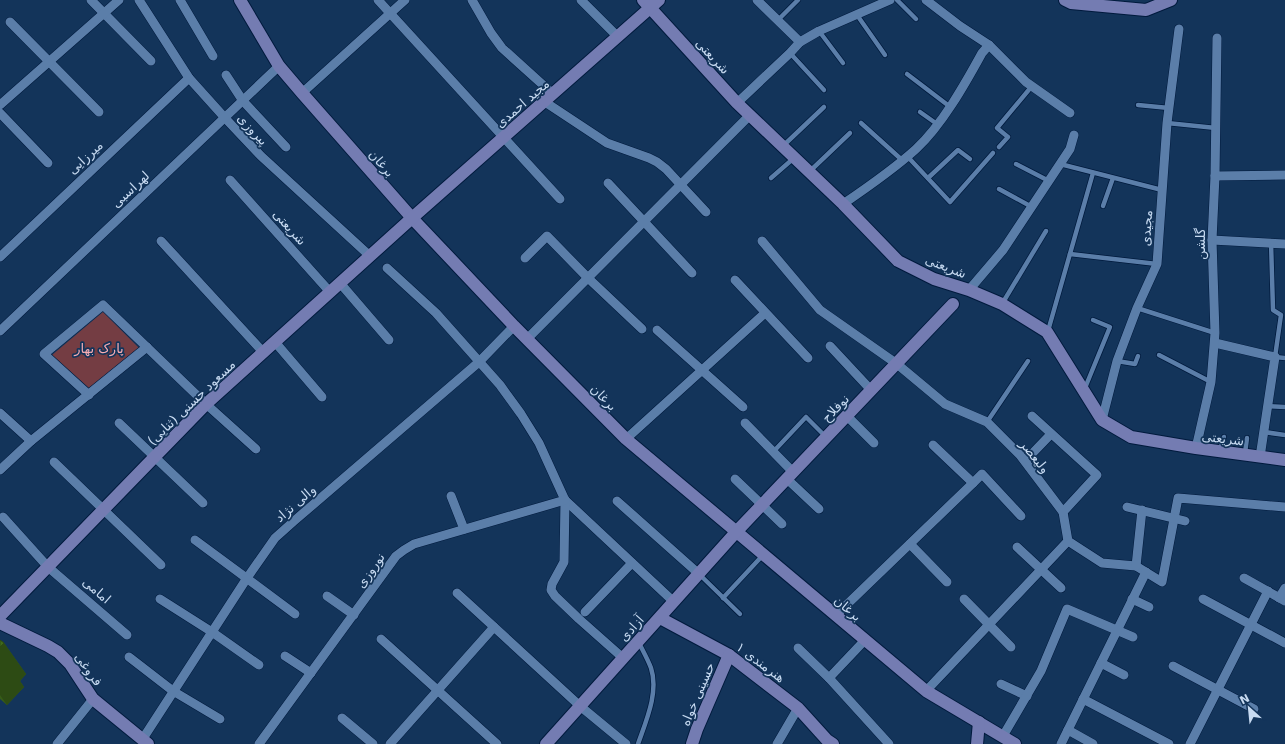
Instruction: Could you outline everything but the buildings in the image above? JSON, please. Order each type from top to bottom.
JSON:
[{"type":"street","points":[[91,0],[150,61]]},
{"type":"street","points":[[0,105],[119,0]]},
{"type":"street","name":"پیروزی","points":[[139,0],[189,78],[225,118],[261,156],[370,256]]},
{"type":"street","points":[[180,0],[213,56]]},
{"type":"street","name":"برغان","points":[[240,0],[279,66],[302,93],[412,218],[514,326],[626,439],[926,691],[1015,744]]},
{"type":"street","points":[[378,0],[560,199]]},
{"type":"street","points":[[302,93],[405,0]]},
{"type":"street","points":[[472,0],[491,33],[502,48],[549,98],[607,143],[657,162],[666,169],[706,212]]},
{"type":"street","points":[[580,0],[618,37]]},
{"type":"street","points":[[647,4],[659,0]]},
{"type":"street","points":[[757,0],[800,42]]},
{"type":"street","points":[[737,103],[800,42],[819,31],[890,0]]},
{"type":"street","points":[[926,0],[960,26],[989,45],[1026,82],[1070,113]]},
{"type":"street","points":[[1065,0],[1071,3],[1146,10],[1171,0]]},
{"type":"street","name":"مجید احمدی","points":[[412,218],[618,37],[647,4]]},
{"type":"street","name":"شریعتی","points":[[647,4],[737,103],[843,204],[898,260],[934,279],[969,290],[1002,304],[1047,332],[1083,392],[1102,420],[1131,437],[1220,452],[1285,460]]},
{"type":"street","points":[[10,22],[99,112]]},
{"type":"street","name":"مجیدی","points":[[1102,420],[1116,361],[1137,308],[1157,264],[1167,123],[1179,29]]},
{"type":"street","name":"گلشن","points":[[1196,448],[1211,382],[1215,338],[1212,240],[1218,38]]},
{"type":"street","points":[[843,204],[874,182],[916,148],[937,124],[982,53],[989,45]]},
{"type":"street","name":"لهراسبی","points":[[0,331],[279,66]]},
{"type":"street","points":[[226,75],[243,101],[286,147]]},
{"type":"street","name":"میرزایی","points":[[0,257],[189,78]]},
{"type":"street","points":[[0,113],[48,163]]},
{"type":"street","points":[[527,339],[750,115]]},
{"type":"street","points":[[969,290],[1003,250],[1070,149],[1074,135]]},
{"type":"street","points":[[1215,176],[1285,175]]},
{"type":"street","name":"شریعتی","points":[[230,180],[330,292]]},
{"type":"street","points":[[608,183],[692,273]]},
{"type":"street","name":"مسعود حسنی (ثنایی)","points":[[0,616],[206,404],[412,218]]},
{"type":"street","points":[[524,258],[547,236],[588,278],[642,329]]},
{"type":"street","points":[[1212,240],[1271,242],[1285,244]]},
{"type":"street","points":[[161,241],[263,352]]},
{"type":"street","name":"ولیعصر","points":[[762,241],[820,310],[897,364],[944,404],[987,422],[1020,455],[1062,512],[1068,541]]},
{"type":"street","points":[[387,268],[436,314],[500,385],[521,414],[539,444],[565,500],[674,602]]},
{"type":"street","points":[[735,280],[808,358]]},
{"type":"street","points":[[340,283],[389,340]]},
{"type":"street","name":"نوفلاح","points":[[737,531],[953,304]]},
{"type":"street","points":[[89,395],[44,354],[103,305],[206,404],[256,449]]},
{"type":"street","points":[[626,439],[765,313]]},
{"type":"street","name":"والی نژاد","points":[[145,742],[173,691],[275,538],[478,362],[514,326]]},
{"type":"street","points":[[657,330],[743,407]]},
{"type":"street","points":[[1215,338],[1275,357],[1260,457]]},
{"type":"street","points":[[275,342],[322,397]]},
{"type":"street","points":[[830,346],[871,390]]},
{"type":"street","points":[[0,470],[31,441],[147,347]]},
{"type":"street","points":[[0,413],[31,441]]},
{"type":"street","points":[[847,416],[874,443]]},
{"type":"street","points":[[1032,416],[1097,475],[1062,512]]},
{"type":"street","points":[[119,423],[203,503]]},
{"type":"street","points":[[745,423],[774,451],[790,476],[819,509]]},
{"type":"street","points":[[1025,461],[1051,434]]},
{"type":"street","points":[[933,445],[973,483]]},
{"type":"street","points":[[54,462],[161,565]]},
{"type":"street","points":[[836,615],[982,474],[1021,516]]},
{"type":"street","points":[[735,479],[782,524]]},
{"type":"street","points":[[451,496],[464,529]]},
{"type":"street","points":[[926,691],[1068,541],[1102,563],[1136,566],[1162,582],[1178,498],[1285,507]]},
{"type":"street","points":[[565,500],[564,562],[552,584],[551,590],[555,596],[579,619],[623,658]]},
{"type":"street","name":"نوروزی","points":[[259,744],[396,556],[414,544],[565,500]]},
{"type":"street","points":[[617,501],[699,574]]},
{"type":"street","points":[[1127,507],[1185,521]]},
{"type":"street","points":[[1136,566],[1142,510]]},
{"type":"street","name":"امامی","points":[[3,517],[48,567],[127,635]]},
{"type":"street","name":"آزادی","points":[[546,744],[737,531]]},
{"type":"street","points":[[196,540],[295,614]]},
{"type":"street","points":[[910,544],[947,582]]},
{"type":"street","points":[[1017,547],[1062,588]]},
{"type":"street","points":[[585,612],[632,563]]},
{"type":"street","points":[[1061,744],[1146,572]]},
{"type":"street","points":[[1244,578],[1282,599],[1285,588]]},
{"type":"street","points":[[1190,744],[1268,591]]},
{"type":"street","points":[[458,593],[580,706],[626,744]]},
{"type":"street","points":[[327,596],[354,615]]},
{"type":"street","points":[[160,599],[212,632],[259,665]]},
{"type":"street","points":[[964,599],[1011,647]]},
{"type":"street","points":[[1132,599],[1149,607]]},
{"type":"street","points":[[1203,599],[1285,643]]},
{"type":"street","points":[[1003,736],[1041,671],[1067,609],[1133,637]]},
{"type":"street","name":"هنرمندی ۱","points":[[660,618],[729,655],[798,708],[827,740],[833,744]]},
{"type":"street","name":"فروغی","points":[[0,623],[58,652],[70,664],[93,699],[145,742]]},
{"type":"street","points":[[390,744],[494,627]]},
{"type":"street","points":[[381,638],[497,744]]},
{"type":"street","points":[[829,678],[864,640]]},
{"type":"street","points":[[798,648],[829,678],[889,744]]},
{"type":"street","name":"حسینی خواه","points":[[692,744],[729,655]]},
{"type":"street","points":[[285,656],[311,673]]},
{"type":"street","points":[[129,658],[173,691],[220,719]]},
{"type":"street","points":[[1101,662],[1124,675]]},
{"type":"street","points":[[1173,666],[1254,709]]},
{"type":"street","points":[[1001,684],[1027,696]]},
{"type":"street","points":[[57,744],[93,699]]},
{"type":"street","points":[[1083,699],[1169,744]]},
{"type":"street","points":[[777,744],[798,708]]},
{"type":"street","points":[[342,718],[373,744]]},
{"type":"street","points":[[977,744],[979,722]]},
{"type":"street","points":[[1068,730],[1093,744]]},
{"type":"lane","points":[[778,20],[798,0]]},
{"type":"lane","points":[[897,0],[916,19]]},
{"type":"lane","points":[[857,15],[886,55]]},
{"type":"lane","points":[[819,31],[843,63]]},
{"type":"lane","points":[[790,53],[824,90]]},
{"type":"lane","points":[[907,74],[949,106]]},
{"type":"lane","points":[[999,147],[1008,137],[997,128],[1032,86]]},
{"type":"lane","points":[[1138,105],[1169,108]]},
{"type":"lane","points":[[782,146],[824,107]]},
{"type":"lane","points":[[920,112],[937,124]]},
{"type":"lane","points":[[861,123],[928,178],[950,202],[993,153]]},
{"type":"lane","points":[[1167,123],[1216,128]]},
{"type":"lane","points":[[809,172],[850,133]]},
{"type":"lane","points":[[928,178],[958,150],[970,159]]},
{"type":"lane","points":[[771,178],[794,158]]},
{"type":"lane","points":[[1016,164],[1049,181]]},
{"type":"lane","points":[[1060,164],[1162,190]]},
{"type":"lane","points":[[1047,332],[1093,173]]},
{"type":"lane","points":[[1103,206],[1113,178]]},
{"type":"lane","points":[[999,189],[1032,207]]},
{"type":"lane","points":[[1002,304],[1046,231]]},
{"type":"lane","points":[[1271,242],[1273,310],[1283,315],[1275,357],[1285,358]]},
{"type":"lane","points":[[1070,254],[1157,264]]},
{"type":"lane","points":[[1137,308],[1215,338]]},
{"type":"lane","points":[[1083,392],[1110,326],[1093,320]]},
{"type":"lane","points":[[1159,355],[1211,382]]},
{"type":"lane","points":[[1116,361],[1135,364],[1138,356]]},
{"type":"lane","points":[[987,422],[1028,361]]},
{"type":"lane","points":[[1268,406],[1285,407]]},
{"type":"lane","points":[[774,451],[806,417],[826,438]]},
{"type":"lane","points":[[1264,432],[1285,435]]},
{"type":"lane","points":[[1220,452],[1224,437]]},
{"type":"lane","points":[[1244,455],[1248,438]]},
{"type":"lane","points":[[723,598],[763,555]]},
{"type":"lane","points":[[699,574],[740,614]]},
{"type":"lane","points":[[638,744],[652,704],[654,680],[651,668],[639,641]]},
{"type":"green space","name":"پارک‌ بهار","points":[[103,312],[139,348],[89,388],[52,355]]}]
